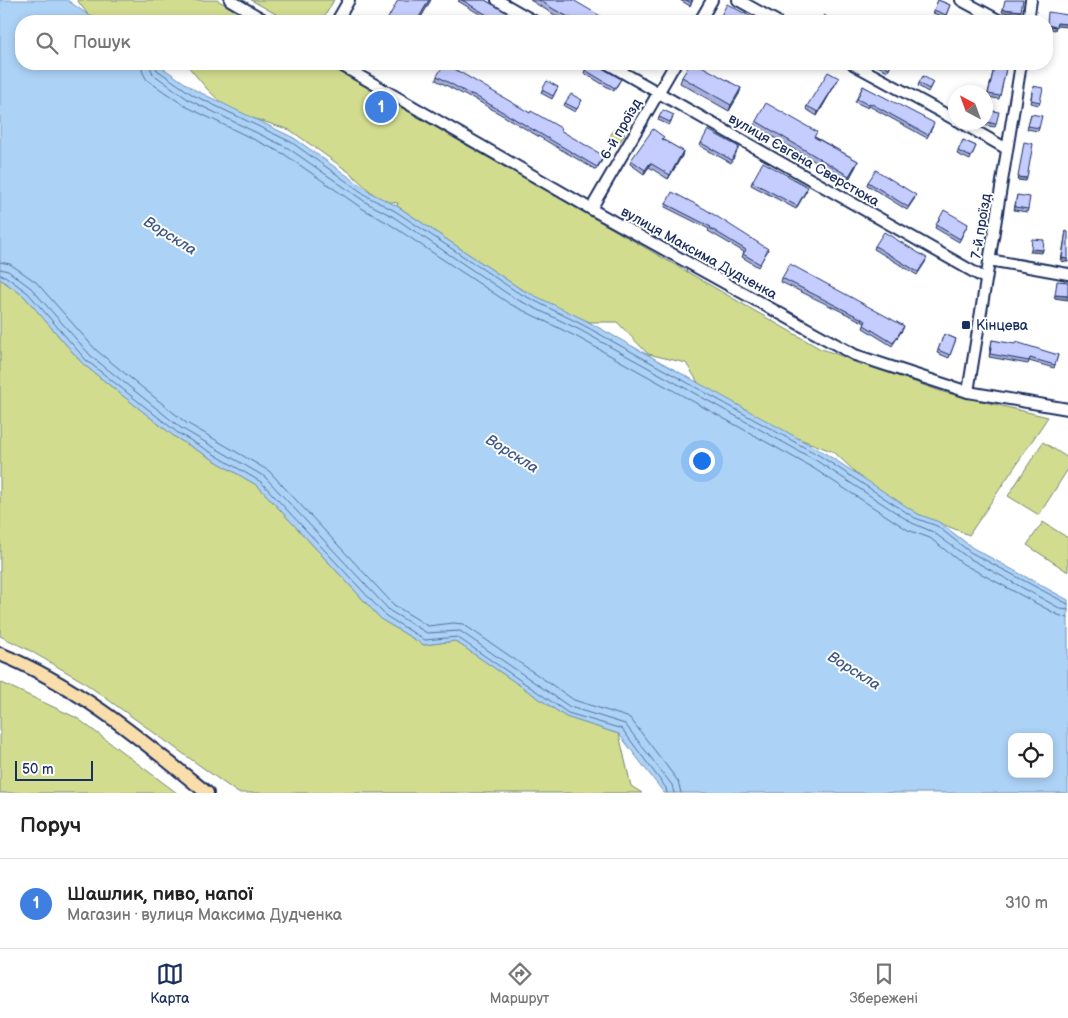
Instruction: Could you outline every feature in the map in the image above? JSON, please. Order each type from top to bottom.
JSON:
[{"type":"main road","points":[[0,654],[47,677],[123,726],[207,793]]},
{"type":"street","points":[[230,0],[256,15]]},
{"type":"street","points":[[340,15],[349,0]]},
{"type":"street","points":[[497,0],[523,15]]},
{"type":"street","points":[[703,15],[712,0]]},
{"type":"street","points":[[738,0],[765,15]]},
{"type":"street","points":[[961,0],[989,15]]},
{"type":"street","points":[[1029,15],[1031,0]]},
{"type":"street","name":"вулиця Максима Дудченка","points":[[349,70],[590,209],[854,355],[968,392],[1068,408]]},
{"type":"street","name":"вулиця Євгена Сверстюка","points":[[619,70],[986,279]]},
{"type":"street","name":"6-й проїзд","points":[[590,209],[672,70]]},
{"type":"street","points":[[864,70],[948,116]]},
{"type":"street","name":"7-й проїзд","points":[[968,392],[1020,70]]},
{"type":"street","points":[[974,130],[1007,149]]},
{"type":"street","points":[[989,260],[1068,274]]},
{"type":"green space","points":[[77,0],[217,0],[243,15],[88,15]]},
{"type":"green space","points":[[251,0],[334,0],[325,15],[277,15]]},
{"type":"green space","points":[[191,70],[337,70],[819,348],[943,392],[1048,417],[969,535],[918,514],[873,489],[834,452],[773,429],[702,389],[686,363],[648,354],[617,322],[590,322],[565,312],[519,288],[397,206],[398,203],[381,201],[349,172],[290,130],[230,111]]},
{"type":"green space","points":[[615,128],[625,134],[620,142],[610,136]]},
{"type":"green space","points":[[0,279],[24,296],[83,364],[175,437],[258,486],[382,620],[424,645],[455,641],[566,717],[619,734],[631,786],[642,793],[238,793],[82,681],[27,649],[0,636]]},
{"type":"green space","points":[[1043,442],[1068,458],[1068,469],[1039,515],[1008,496]]},
{"type":"green space","points":[[1043,522],[1068,538],[1068,572],[1027,545]]},
{"type":"green space","points":[[0,682],[77,718],[177,793],[0,793]]},
{"type":"water","name":"Ворскла","points":[[0,0],[67,0],[88,15],[15,15],[15,70],[166,70],[195,90],[294,138],[373,194],[397,206],[519,288],[585,320],[823,452],[918,514],[939,522],[973,548],[1068,600],[1068,793],[664,793],[619,734],[566,717],[455,641],[424,645],[382,620],[258,486],[175,437],[83,364],[24,296],[0,279]]},
{"type":"building","points":[[398,0],[429,0],[420,15],[390,15]]},
{"type":"building","points":[[462,0],[485,0],[511,15],[487,15]]},
{"type":"building","points":[[539,0],[573,0],[599,15],[565,15]]},
{"type":"building","points":[[938,0],[950,5],[946,15],[934,10]]},
{"type":"building","points":[[1005,0],[1023,0],[1021,11],[1003,9]]},
{"type":"building","points":[[727,4],[748,15],[721,15]]},
{"type":"building","points":[[1048,12],[1068,15],[1068,24],[1057,23],[1056,27],[1053,26],[1053,15],[1048,15]]},
{"type":"building","points":[[440,70],[456,70],[530,113],[531,111],[561,128],[560,130],[604,156],[597,167],[472,94],[437,76]]},
{"type":"building","points":[[585,70],[605,70],[621,79],[615,88]]},
{"type":"building","points":[[686,70],[709,70],[741,88],[731,105],[682,77]]},
{"type":"building","points":[[994,70],[1006,70],[1000,96],[993,95],[993,85],[990,85]]},
{"type":"building","points":[[828,72],[839,78],[818,112],[807,106]]},
{"type":"building","points":[[923,76],[933,82],[929,89],[919,83]]},
{"type":"building","points":[[547,81],[558,87],[553,96],[542,90]]},
{"type":"building","points":[[863,86],[934,123],[928,135],[870,103],[869,105],[857,99]]},
{"type":"building","points":[[1033,86],[1043,88],[1040,102],[1031,100]]},
{"type":"building","points":[[571,94],[582,100],[577,109],[565,103]]},
{"type":"building","points":[[766,103],[817,132],[814,137],[858,161],[849,176],[756,121]]},
{"type":"building","points":[[663,110],[674,115],[670,122],[659,117]]},
{"type":"building","points":[[993,111],[999,112],[996,124],[993,123]]},
{"type":"building","points":[[1031,114],[1042,116],[1039,128],[1028,126]]},
{"type":"building","points":[[653,129],[664,137],[662,139],[683,151],[670,175],[650,163],[645,170],[631,160]]},
{"type":"building","points":[[708,130],[739,147],[732,160],[701,143]]},
{"type":"building","points":[[963,140],[976,146],[971,157],[958,151]]},
{"type":"building","points":[[1024,142],[1033,144],[1027,178],[1018,177]]},
{"type":"building","points":[[763,162],[808,187],[797,206],[752,182]]},
{"type":"building","points":[[876,170],[916,195],[908,207],[868,182]]},
{"type":"building","points":[[672,192],[705,209],[768,249],[760,264],[743,254],[746,250],[711,227],[666,204]]},
{"type":"building","points":[[1017,195],[1030,197],[1028,209],[1015,207]]},
{"type":"building","points":[[944,210],[968,224],[960,239],[936,225]]},
{"type":"building","points":[[1066,231],[1068,232],[1068,259],[1062,258]]},
{"type":"building","points":[[884,232],[927,258],[918,272],[875,246]]},
{"type":"building","points":[[1032,239],[1044,240],[1043,250],[1031,249]]},
{"type":"building","points":[[790,264],[904,326],[893,343],[864,325],[866,321],[782,278]]},
{"type":"building","points":[[1057,281],[1068,282],[1068,296],[1055,295]]},
{"type":"building","points":[[944,334],[956,339],[950,355],[938,350]]},
{"type":"building","points":[[992,340],[1015,344],[1016,342],[1058,355],[1055,365],[1030,358],[1029,361],[990,354]]},
{"type":"place","name":"Шашлик, пиво, напої","points":[[381,107]]},
{"type":"place","name":"Кінцева","points":[[966,325]]}]
